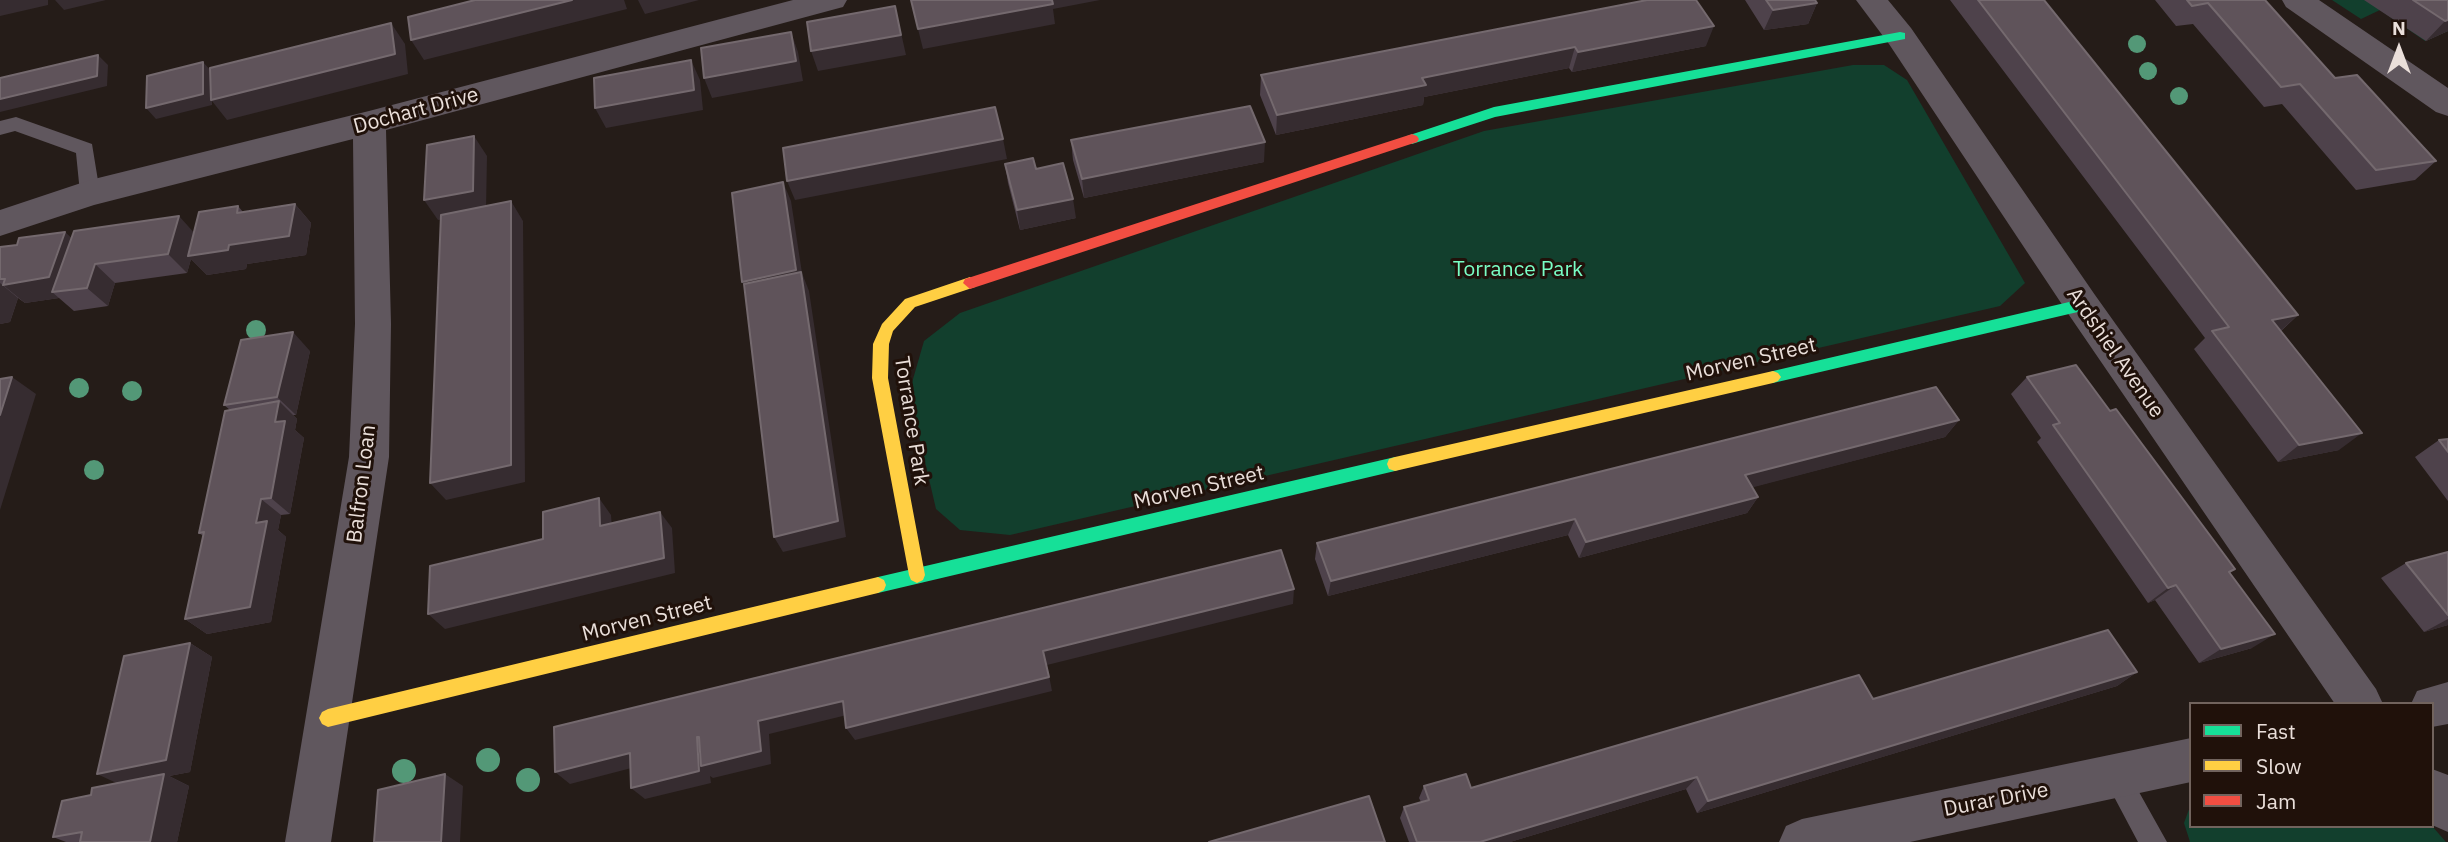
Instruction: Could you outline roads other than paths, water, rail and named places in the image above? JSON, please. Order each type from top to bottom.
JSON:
[{"type":"street","name":"Dochart Drive","points":[[0,223],[90,193],[369,123],[832,0]]},
{"type":"street","name":"Ardshiel Avenue","points":[[1871,0],[1900,36],[2082,305],[2360,702]]},
{"type":"street","points":[[2297,0],[2442,93]]},
{"type":"street","name":"Torrance Park","points":[[917,575],[880,378],[878,348],[888,321],[909,303],[1494,112],[1900,36]]},
{"type":"street","name":"Balfron Loan","points":[[308,842],[369,457],[373,324],[369,123]]},
{"type":"street","name":"Morven Street","points":[[327,718],[917,575],[2082,305]]},
{"type":"street","name":"Durar Drive","points":[[1819,840],[2189,760]]},
{"type":"street","points":[[2434,794],[2448,809]]},
{"type":"lane","points":[[0,128],[16,124],[85,149],[90,193]]},
{"type":"lane","points":[[2116,776],[2153,842]]}]
